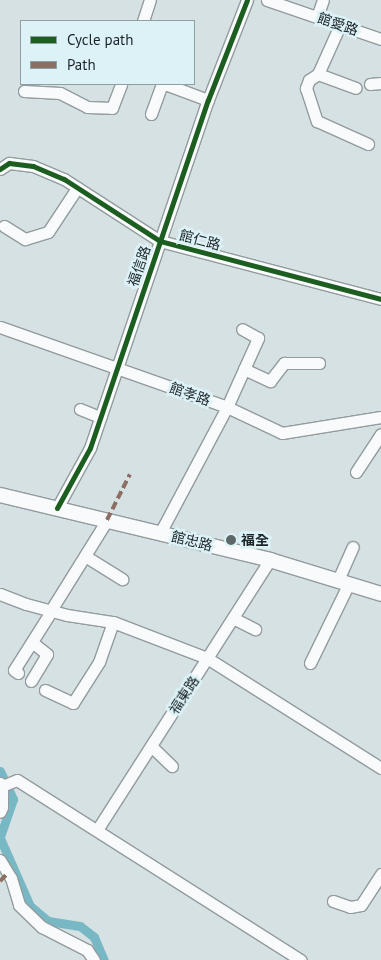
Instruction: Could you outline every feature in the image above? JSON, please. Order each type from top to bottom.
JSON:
[{"type":"main road","name":"館忠路","points":[[0,495],[270,560],[381,594]]},
{"type":"street","points":[[142,20],[150,0]]},
{"type":"street","name":"福信路","points":[[57,508],[90,448],[208,100],[247,0]]},
{"type":"street","name":"館愛路","points":[[267,0],[381,39]]},
{"type":"street","points":[[317,17],[323,0]]},
{"type":"street","points":[[340,25],[318,74],[309,80],[306,88],[317,121],[368,144]]},
{"type":"street","points":[[318,74],[356,88]]},
{"type":"street","points":[[24,91],[60,93],[87,107],[112,108],[120,85]]},
{"type":"street","points":[[151,114],[164,85]]},
{"type":"street","points":[[167,85],[208,100]]},
{"type":"street","name":"館仁路","points":[[0,169],[8,163],[33,166],[77,188],[160,240],[381,300]]},
{"type":"street","points":[[4,226],[25,239],[48,232],[77,188]]},
{"type":"street","name":"館孝路","points":[[0,327],[227,407],[282,433],[381,417]]},
{"type":"street","points":[[160,533],[227,407],[258,338],[242,328]]},
{"type":"street","points":[[244,369],[270,381],[284,363],[319,363]]},
{"type":"street","points":[[80,409],[100,417]]},
{"type":"street","points":[[356,472],[381,434]]},
{"type":"street","points":[[18,673],[14,670],[33,643],[107,520]]},
{"type":"street","points":[[310,663],[343,582],[353,547]]},
{"type":"street","points":[[85,556],[122,579]]},
{"type":"street","name":"福東路","points":[[97,830],[270,560]]},
{"type":"street","points":[[0,594],[26,604],[67,615],[112,622],[207,658],[381,768]]},
{"type":"street","points":[[233,618],[255,629]]},
{"type":"street","points":[[45,690],[73,703],[99,662],[112,622]]},
{"type":"street","points":[[31,681],[47,654],[33,643]]},
{"type":"street","points":[[150,746],[172,766]]},
{"type":"street","points":[[0,812],[2,807],[1,784],[16,780],[301,960]]},
{"type":"street","points":[[0,860],[11,878],[19,905],[42,927],[87,950],[94,960]]},
{"type":"street","points":[[333,902],[350,907],[361,904],[381,874]]},
{"type":"waterway","points":[[0,771],[13,799],[0,836]]},
{"type":"waterway","points":[[0,838],[30,906],[48,921],[80,926],[94,937],[104,960]]},
{"type":"marked path","points":[[107,520],[130,474]]},
{"type":"marked path","points":[[0,881],[8,873]]},
{"type":"cycle path","points":[[57,508],[90,448],[208,100],[247,0]]},
{"type":"cycle path","points":[[0,169],[9,163],[33,166],[64,179],[160,241],[381,299]]},
{"type":"place","name":"福全","points":[[231,540]]}]
